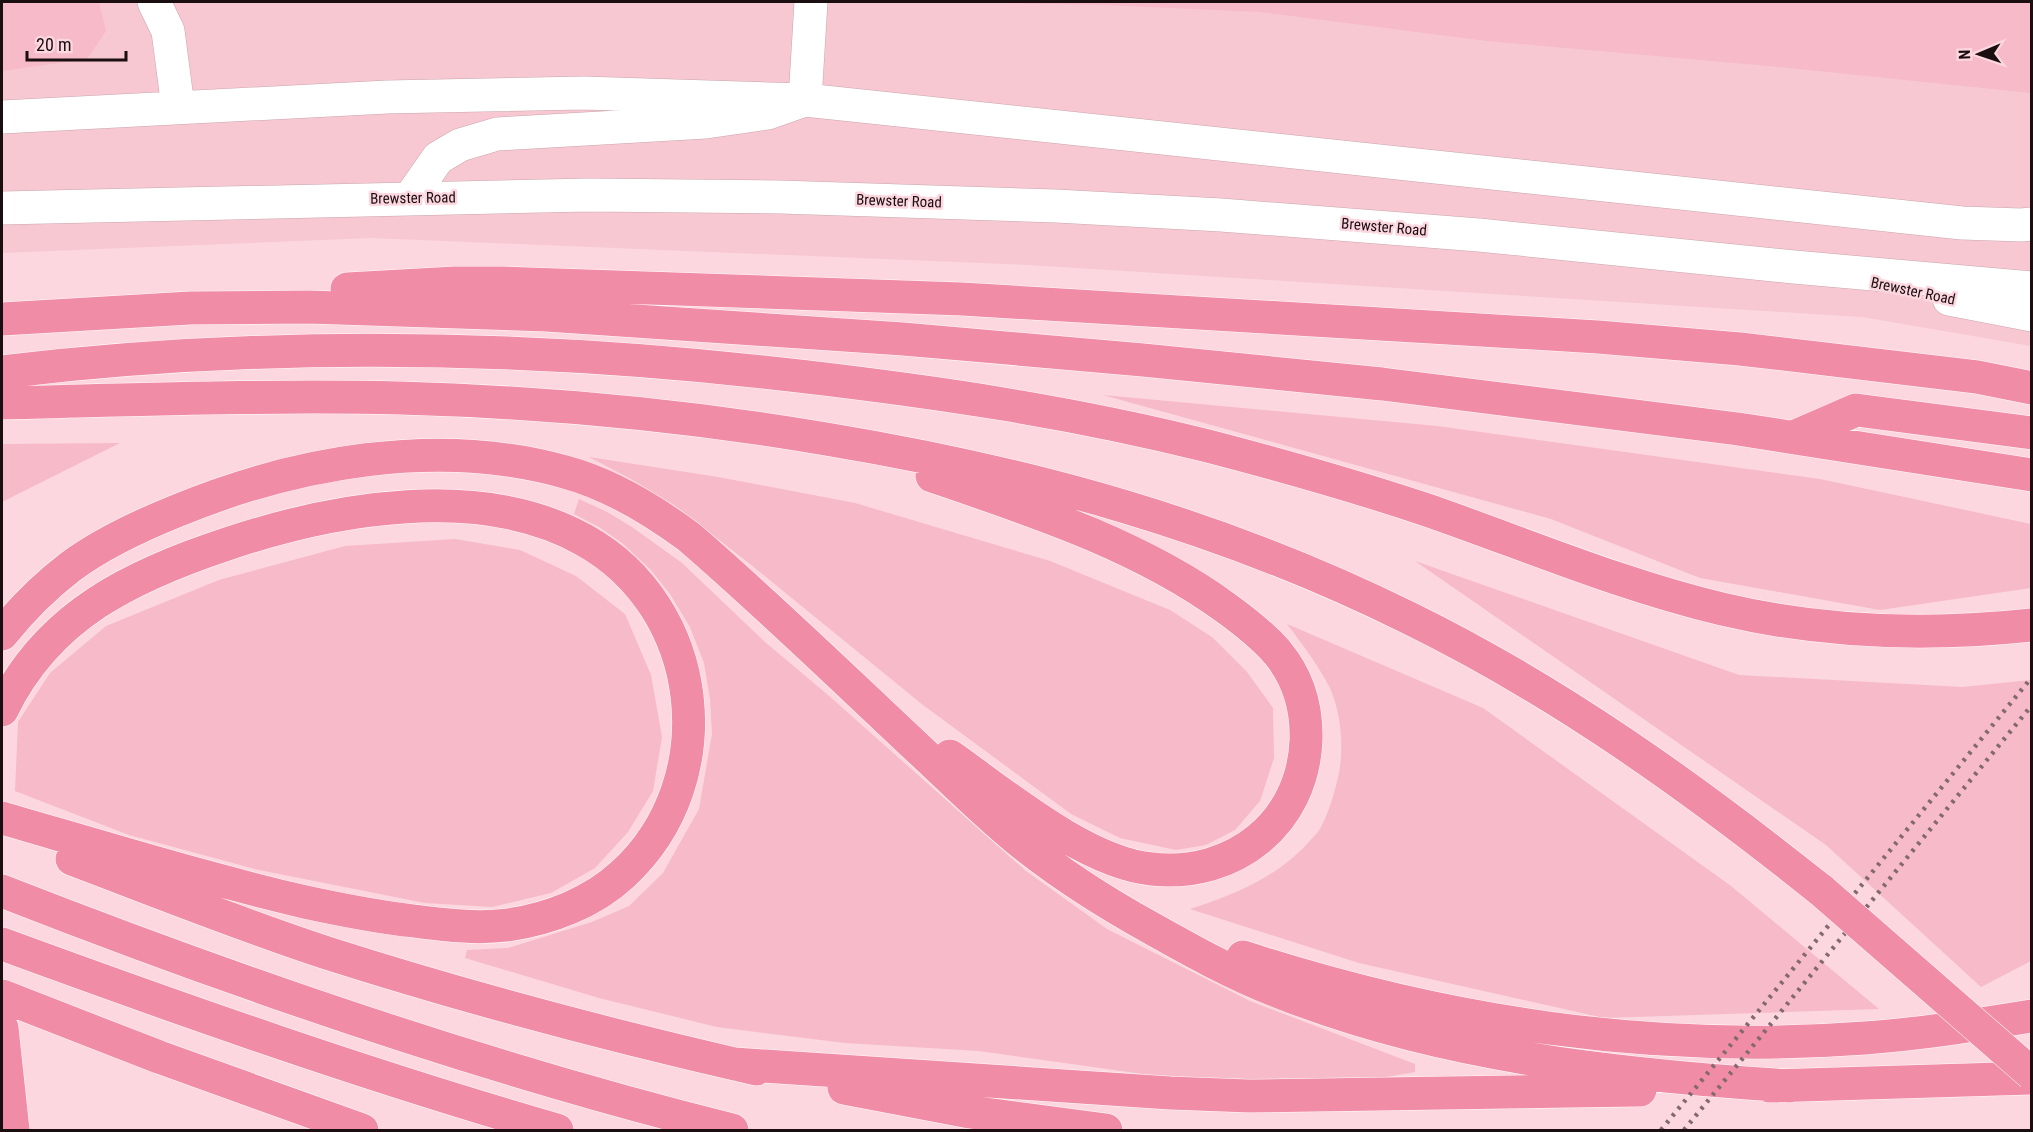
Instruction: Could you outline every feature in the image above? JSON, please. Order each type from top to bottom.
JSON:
[{"type":"highway","points":[[70,315],[189,301],[355,289],[455,284],[555,284],[962,299],[1598,337],[1740,349],[2031,382]]},
{"type":"highway","points":[[2,320],[190,308],[308,307],[546,315],[1025,349],[1360,382],[1794,438],[2031,475]]},
{"type":"highway","points":[[2,372],[83,363],[187,356],[292,351],[413,350],[638,360],[869,384],[1025,407],[1210,447],[1389,498],[1659,592],[1724,609],[1778,620],[1834,627],[1926,632],[2031,625]]},
{"type":"highway","points":[[1977,377],[2031,388]]},
{"type":"highway","points":[[2,403],[339,397],[533,404],[697,419],[886,449],[1003,473],[1122,504],[1181,523],[1236,543],[1407,617],[1458,643],[1565,704],[1700,797],[1822,891],[2031,1076]]},
{"type":"highway","points":[[1794,438],[1856,410],[2031,433]]},
{"type":"highway","points":[[823,438],[993,497],[1070,527],[1171,573],[1221,605],[1261,636],[1277,653],[1298,686],[1307,727],[1303,770],[1289,806],[1277,823],[1247,847],[1221,860],[1193,868],[1152,870],[1111,859],[1066,836],[850,686]]},
{"type":"highway","points":[[2,634],[50,583],[120,536],[149,522],[256,482],[363,461],[425,456],[483,458],[539,465],[566,472],[608,488],[650,511],[689,537],[1018,840],[1065,876],[1112,906],[1254,982],[1306,1003],[1406,1033],[1484,1050],[1568,1064],[1685,1078],[1790,1086]]},
{"type":"highway","points":[[2,710],[19,679],[50,640],[90,605],[145,575],[242,539],[311,521],[378,510],[445,506],[478,507],[507,512],[552,525],[585,540],[626,571],[643,588],[669,628],[685,675],[689,730],[686,758],[679,786],[660,827],[640,856],[622,875],[580,904],[533,920],[508,925],[459,927],[361,915],[235,886],[2,818]]},
{"type":"highway","points":[[2,831],[212,913],[327,952],[558,1021],[850,1090],[958,1110],[1106,1131]]},
{"type":"highway","points":[[2,891],[179,959],[386,1029],[534,1075],[732,1131]]},
{"type":"highway","points":[[1112,906],[1208,945],[1378,996],[1478,1018],[1578,1033],[1657,1040],[1787,1042],[1906,1034],[2031,1016]]},
{"type":"highway","points":[[2,944],[283,1044],[556,1131]]},
{"type":"highway","points":[[2,996],[159,1057],[362,1131]]},
{"type":"highway","points":[[2,1028],[13,1131]]},
{"type":"highway","points":[[734,1064],[1170,1093],[1249,1096],[1790,1086],[2031,1076]]},
{"type":"street","points":[[154,2],[168,31],[178,107]]},
{"type":"street","points":[[805,100],[811,2]]},
{"type":"street","points":[[2,117],[387,98],[584,93],[805,100],[1962,223],[2031,224]]},
{"type":"street","points":[[410,198],[438,158],[460,145],[497,134],[706,122],[768,113],[805,100]]},
{"type":"street","name":"Brewster Road","points":[[2,208],[589,195],[769,197],[1133,210],[1479,235],[2031,288]]},
{"type":"street","name":"Brewster Road","points":[[1794,267],[2031,315]]},
{"type":"shaded area","points":[[2,2],[2031,2],[2031,346],[1862,317],[1029,265],[371,238],[2,253]]},
{"type":"shaded area","points":[[2,2],[99,2],[106,31],[87,59],[2,71]]},
{"type":"shaded area","points":[[946,2],[2031,2],[2031,93],[1779,67],[1487,41],[1260,12],[1104,5]]},
{"type":"shaded area","points":[[1103,395],[1437,426],[1820,479],[2031,524],[2031,588],[1880,610],[1700,578],[1551,519]]},
{"type":"shaded area","points":[[120,443],[2,502],[2,444]]},
{"type":"shaded area","points":[[589,457],[718,477],[855,503],[1050,561],[1170,610],[1212,637],[1247,672],[1273,708],[1274,758],[1260,801],[1235,830],[1206,845],[1176,850],[1120,838],[1071,814],[923,705],[674,505]]},
{"type":"shaded area","points":[[579,499],[632,527],[682,563],[765,642],[1026,871],[1107,929],[1250,1001],[1415,1064],[1415,1072],[1369,1080],[1214,1084],[979,1051],[845,1043],[717,1027],[599,998],[465,958],[467,950],[508,948],[592,922],[629,906],[663,873],[699,809],[712,734],[710,699],[704,663],[690,627],[670,594],[650,569],[622,543],[599,527],[574,514]]},
{"type":"shaded area","points":[[455,539],[520,550],[576,576],[625,614],[651,675],[662,737],[653,791],[628,832],[595,868],[551,893],[492,907],[425,903],[259,870],[129,835],[15,791],[18,722],[50,673],[106,626],[219,580],[345,546]]},
{"type":"shaded area","points":[[1415,561],[1739,675],[1962,687],[2031,680],[2031,961],[1981,987],[1826,845]]},
{"type":"shaded area","points":[[1287,624],[1483,708],[1731,886],[1879,1009],[1604,1018],[1359,963],[1190,909],[1254,884],[1283,866],[1318,832],[1330,806],[1339,773],[1341,752],[1337,708],[1330,688],[1310,655]]},
{"type":"railway","points":[[1661,1130],[2032,677]]},
{"type":"railway","points":[[1684,1130],[2032,705]]}]
